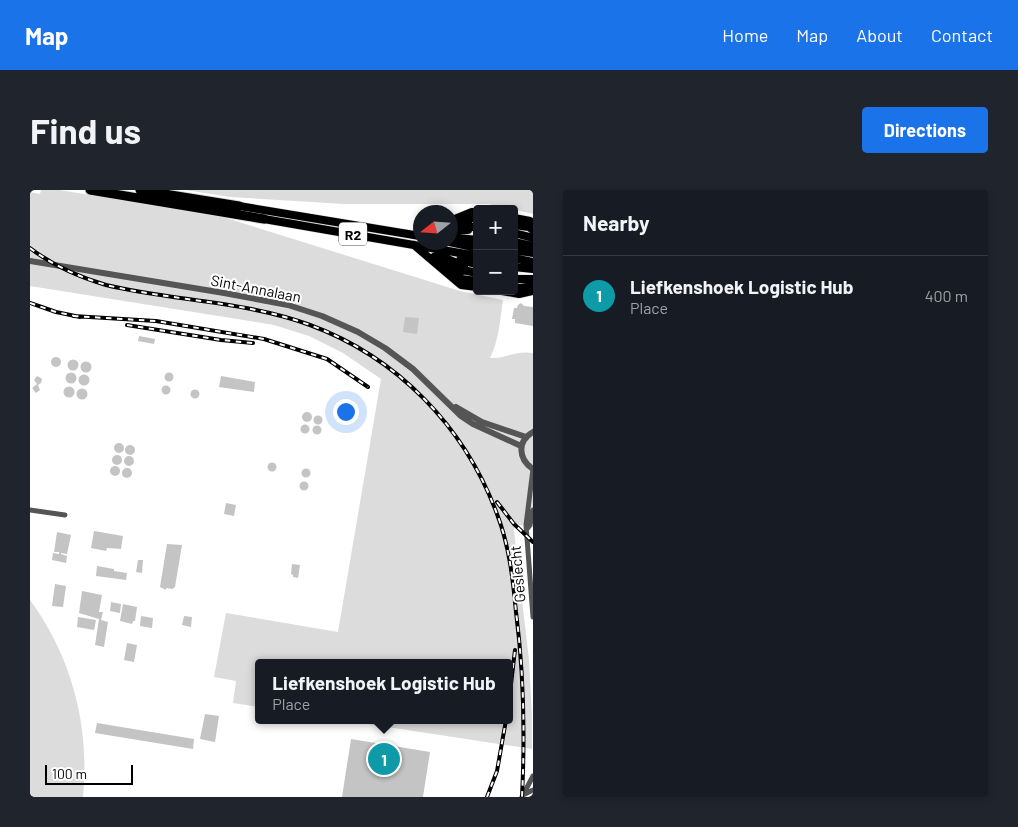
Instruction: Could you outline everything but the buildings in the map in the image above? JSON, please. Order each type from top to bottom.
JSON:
[{"type":"highway","name":"R2","points":[[90,190],[413,244]]},
{"type":"highway","name":"R2","points":[[140,190],[413,234]]},
{"type":"highway","points":[[458,225],[473,212]]},
{"type":"highway","points":[[458,227],[473,218]]},
{"type":"highway","points":[[518,219],[533,223]]},
{"type":"highway","points":[[458,228],[473,222]]},
{"type":"highway","points":[[458,230],[473,226]]},
{"type":"highway","points":[[518,226],[533,230]]},
{"type":"highway","points":[[518,230],[533,234]]},
{"type":"highway","points":[[458,231],[473,231]]},
{"type":"highway","points":[[458,233],[473,235]]},
{"type":"highway","points":[[458,234],[473,239]]},
{"type":"highway","points":[[518,234],[533,238]]},
{"type":"highway","points":[[458,236],[473,242]]},
{"type":"highway","points":[[458,237],[473,246]]},
{"type":"highway","points":[[518,238],[533,242]]},
{"type":"highway","points":[[518,244],[533,251]]},
{"type":"highway","points":[[518,247],[533,251]]},
{"type":"highway","points":[[420,250],[461,285],[473,286]]},
{"type":"highway","name":"R2","points":[[422,250],[462,278],[473,280]]},
{"type":"highway","name":"R2","points":[[423,250],[462,274],[473,276]]},
{"type":"highway","name":"R2","points":[[425,250],[463,270],[473,272]]},
{"type":"highway","name":"R2","points":[[427,250],[464,266],[473,267]]},
{"type":"highway","name":"R2","points":[[430,250],[473,263]]},
{"type":"highway","name":"R2","points":[[437,250],[473,259]]},
{"type":"highway","name":"R2","points":[[445,250],[473,255]]},
{"type":"highway","name":"R2","points":[[458,250],[473,252]]},
{"type":"highway","points":[[518,252],[533,251]]},
{"type":"highway","points":[[518,261],[533,274]]},
{"type":"highway","points":[[518,265],[533,274]]},
{"type":"highway","points":[[518,268],[533,274]]},
{"type":"highway","points":[[518,271],[533,274]]},
{"type":"highway","points":[[518,275],[533,274]]},
{"type":"highway","points":[[518,278],[533,274]]},
{"type":"highway","points":[[518,281],[533,274]]},
{"type":"highway","points":[[518,288],[520,288],[533,274]]},
{"type":"highway","points":[[518,294],[533,291]]},
{"type":"street","name":"Sint-Annalaan","points":[[30,261],[224,293],[306,310],[341,324],[385,348],[412,370],[461,416],[521,446]]},
{"type":"street","name":"Sint-Annalaan","points":[[450,405],[482,422],[526,437]]},
{"type":"street","points":[[521,446],[526,437],[533,432]]},
{"type":"street","name":"Geslecht","points":[[521,446],[523,459],[533,469],[526,525],[526,545],[533,617]]},
{"type":"street","points":[[30,510],[65,516]]},
{"type":"street","name":"Geslecht","points":[[527,529],[530,525],[533,510]]},
{"type":"street","points":[[523,796],[533,776]]},
{"type":"street","points":[[523,796],[533,790]]},
{"type":"shaded area","points":[[41,190],[60,190],[226,218],[473,295],[503,300],[497,337],[490,358],[527,352],[533,353],[533,527],[515,524],[514,530],[529,660],[532,749],[368,724],[513,724],[513,659],[255,659],[255,706],[233,703],[236,681],[214,677],[226,613],[338,632],[381,379],[343,353],[309,336],[274,325],[30,286],[30,192],[40,194]]},
{"type":"shaded area","points":[[185,190],[533,190],[533,214],[518,211],[518,205],[344,204],[230,197]]},
{"type":"shaded area","points":[[30,600],[45,622],[57,645],[75,694],[84,745],[83,797],[30,797]]},
{"type":"railway","points":[[30,248],[66,270],[106,285],[157,295],[235,306],[285,317],[310,325],[342,339],[371,356],[399,376],[447,424],[467,452],[483,482],[505,538],[512,575],[521,658],[524,728],[522,797]]},
{"type":"railway","points":[[30,303],[56,312],[80,317]]},
{"type":"railway","points":[[73,316],[156,321],[264,339],[327,359],[368,387]]},
{"type":"railway","points":[[127,325],[221,340],[253,343]]},
{"type":"railway","points":[[497,502],[514,524],[533,542]]},
{"type":"railway","points":[[513,667],[515,650]]},
{"type":"railway","points":[[487,797],[497,771],[505,724]]},
{"type":"place","name":"Liefkenshoek Logistic Hub","points":[[384,759]]}]
